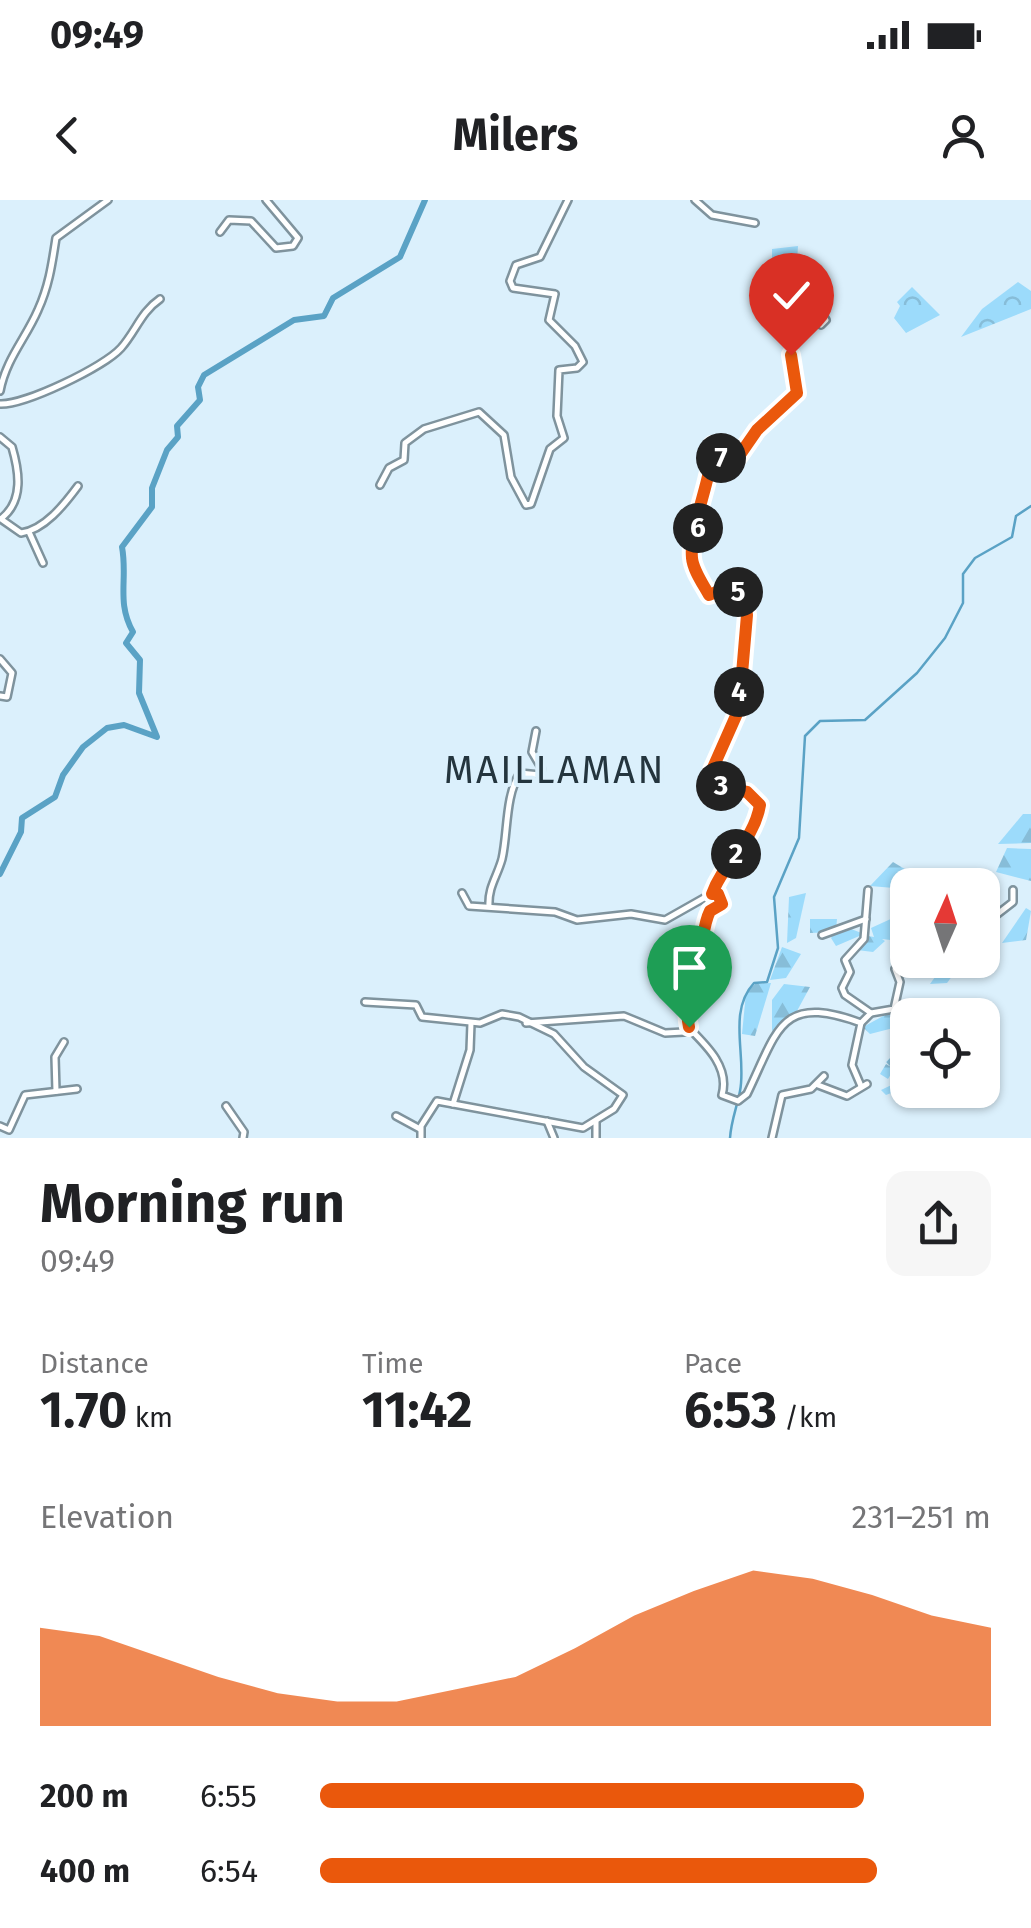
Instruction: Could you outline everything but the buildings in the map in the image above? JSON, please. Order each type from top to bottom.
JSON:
[{"type":"street","points":[[0,390],[1,375],[52,274],[56,238],[108,200]]},
{"type":"street","points":[[220,232],[229,220],[251,221],[276,248],[293,246],[298,238],[266,200]]},
{"type":"street","points":[[380,485],[389,468],[404,460],[404,443],[413,434],[479,412],[504,434],[511,477],[526,505],[531,504],[550,449],[564,438],[557,416],[559,370],[578,368],[583,362],[575,346],[549,320],[556,294],[510,285],[516,265],[540,256],[568,200]]},
{"type":"street","points":[[694,200],[712,215],[754,223]]},
{"type":"street","points":[[712,894],[721,871],[752,833],[760,805],[747,792],[721,787],[712,770],[739,709],[747,615],[744,597],[726,588],[709,595],[692,553],[704,484],[712,464],[712,445],[730,469],[757,430],[797,393],[791,326],[786,318],[804,308],[821,324],[826,320],[807,290]]},
{"type":"street","points":[[0,404],[20,403],[112,356],[142,313],[160,299]]},
{"type":"street","points":[[0,437],[12,447],[18,488],[14,504],[1,519],[21,533],[43,526],[78,486]]},
{"type":"street","points":[[30,532],[43,563]]},
{"type":"street","points":[[0,660],[12,673],[7,697],[0,696]]},
{"type":"street","points":[[489,906],[491,881],[500,867],[508,828],[512,784],[520,774],[540,775],[542,769],[532,751],[536,732]]},
{"type":"street","points":[[868,890],[864,939],[845,960],[850,972],[842,988],[844,995],[871,1014]]},
{"type":"street","points":[[1000,912],[1013,902],[1013,890]]},
{"type":"street","points":[[462,893],[469,906],[554,912],[576,920],[630,914],[666,920],[718,894],[722,904],[710,911],[698,960],[690,968],[685,1000],[689,1011],[684,1032],[665,1033],[624,1016],[526,1023]]},
{"type":"street","points":[[822,935],[866,919]]},
{"type":"street","points":[[818,1084],[847,1096],[864,1085],[852,1065],[861,1023],[871,1014],[894,1009],[898,978]]},
{"type":"street","points":[[364,1002],[416,1006],[422,1016],[471,1023],[487,1022],[502,1014],[554,1034],[584,1067],[623,1095],[618,1106],[583,1128],[437,1101],[420,1129],[420,1138]]},
{"type":"street","points":[[687,1026],[719,1062],[726,1080],[722,1095],[733,1102],[747,1094],[764,1053],[773,1047],[780,1028],[798,1013],[822,1010],[861,1023]]},
{"type":"street","points":[[453,1104],[470,1050],[471,1023]]},
{"type":"street","points":[[56,1091],[55,1056],[64,1042]]},
{"type":"street","points":[[772,1138],[774,1116],[782,1095],[818,1084],[824,1076]]},
{"type":"street","points":[[0,1126],[8,1130],[26,1095],[77,1089]]},
{"type":"street","points":[[226,1106],[244,1132],[243,1138]]},
{"type":"street","points":[[396,1116],[420,1129]]},
{"type":"street","points":[[547,1121],[554,1138]]},
{"type":"street","points":[[593,1124],[596,1138]]},
{"type":"green space","points":[[798,246],[795,297],[772,295],[772,249]]},
{"type":"green space","points":[[1018,282],[1031,291],[1031,309],[961,337],[982,309]]},
{"type":"green space","points":[[912,287],[940,315],[906,333],[894,318],[900,306],[897,302]]},
{"type":"green space","points":[[1023,814],[1031,814],[1031,843],[998,844]]},
{"type":"green space","points":[[1007,848],[1031,849],[1031,881],[1000,873],[998,868]]},
{"type":"green space","points":[[893,862],[903,868],[890,868],[890,888],[870,886]]},
{"type":"green space","points":[[806,893],[796,938],[787,943],[789,897]]},
{"type":"green space","points":[[1026,908],[1031,911],[1026,940],[1002,943]]},
{"type":"green space","points":[[810,919],[837,919],[836,930],[841,925],[864,934],[836,946],[831,938],[835,932],[810,933]]},
{"type":"green space","points":[[890,919],[890,940],[882,939],[885,941],[873,952],[857,950],[868,936],[874,937],[871,928]]},
{"type":"green space","points":[[782,947],[801,954],[786,978],[770,980]]},
{"type":"green space","points":[[934,978],[951,978],[947,983],[930,984]]},
{"type":"green space","points":[[771,983],[755,1036],[742,1034],[746,993],[755,984]]},
{"type":"green space","points":[[784,984],[810,987],[797,1011],[772,1031],[772,1000]]},
{"type":"green space","points":[[890,1012],[890,1029],[870,1034],[863,1027]]},
{"type":"green space","points":[[886,1064],[890,1066],[888,1079],[880,1074]]},
{"type":"waterway","points":[[0,874],[21,832],[22,818],[55,797],[63,775],[83,747],[107,728],[124,725],[157,737],[139,693],[140,660],[126,643],[133,632],[125,611],[122,547],[152,507],[152,488],[167,450],[178,437],[177,426],[200,400],[198,387],[204,375],[294,320],[324,316],[333,298],[400,257],[425,200]]},
{"type":"waterway","points":[[730,1138],[742,1078],[741,1007],[754,983],[767,982],[778,948],[774,897],[799,838],[805,736],[820,721],[865,720],[917,673],[945,638],[963,603],[963,574],[975,558],[1012,537],[1016,516],[1031,506]]},
{"type":"district","name":"MAILLAMAN","points":[[555,770]]},
{"type":"route","points":[[689,1027],[685,1000],[690,968],[698,960],[710,911],[722,904],[718,894],[712,894],[721,871],[752,833],[760,805],[758,798],[747,792],[721,787],[712,770],[739,709],[747,615],[744,597],[726,588],[709,595],[692,562],[692,553],[704,484],[712,464],[712,445],[730,469],[757,430],[797,393],[791,355]]}]
